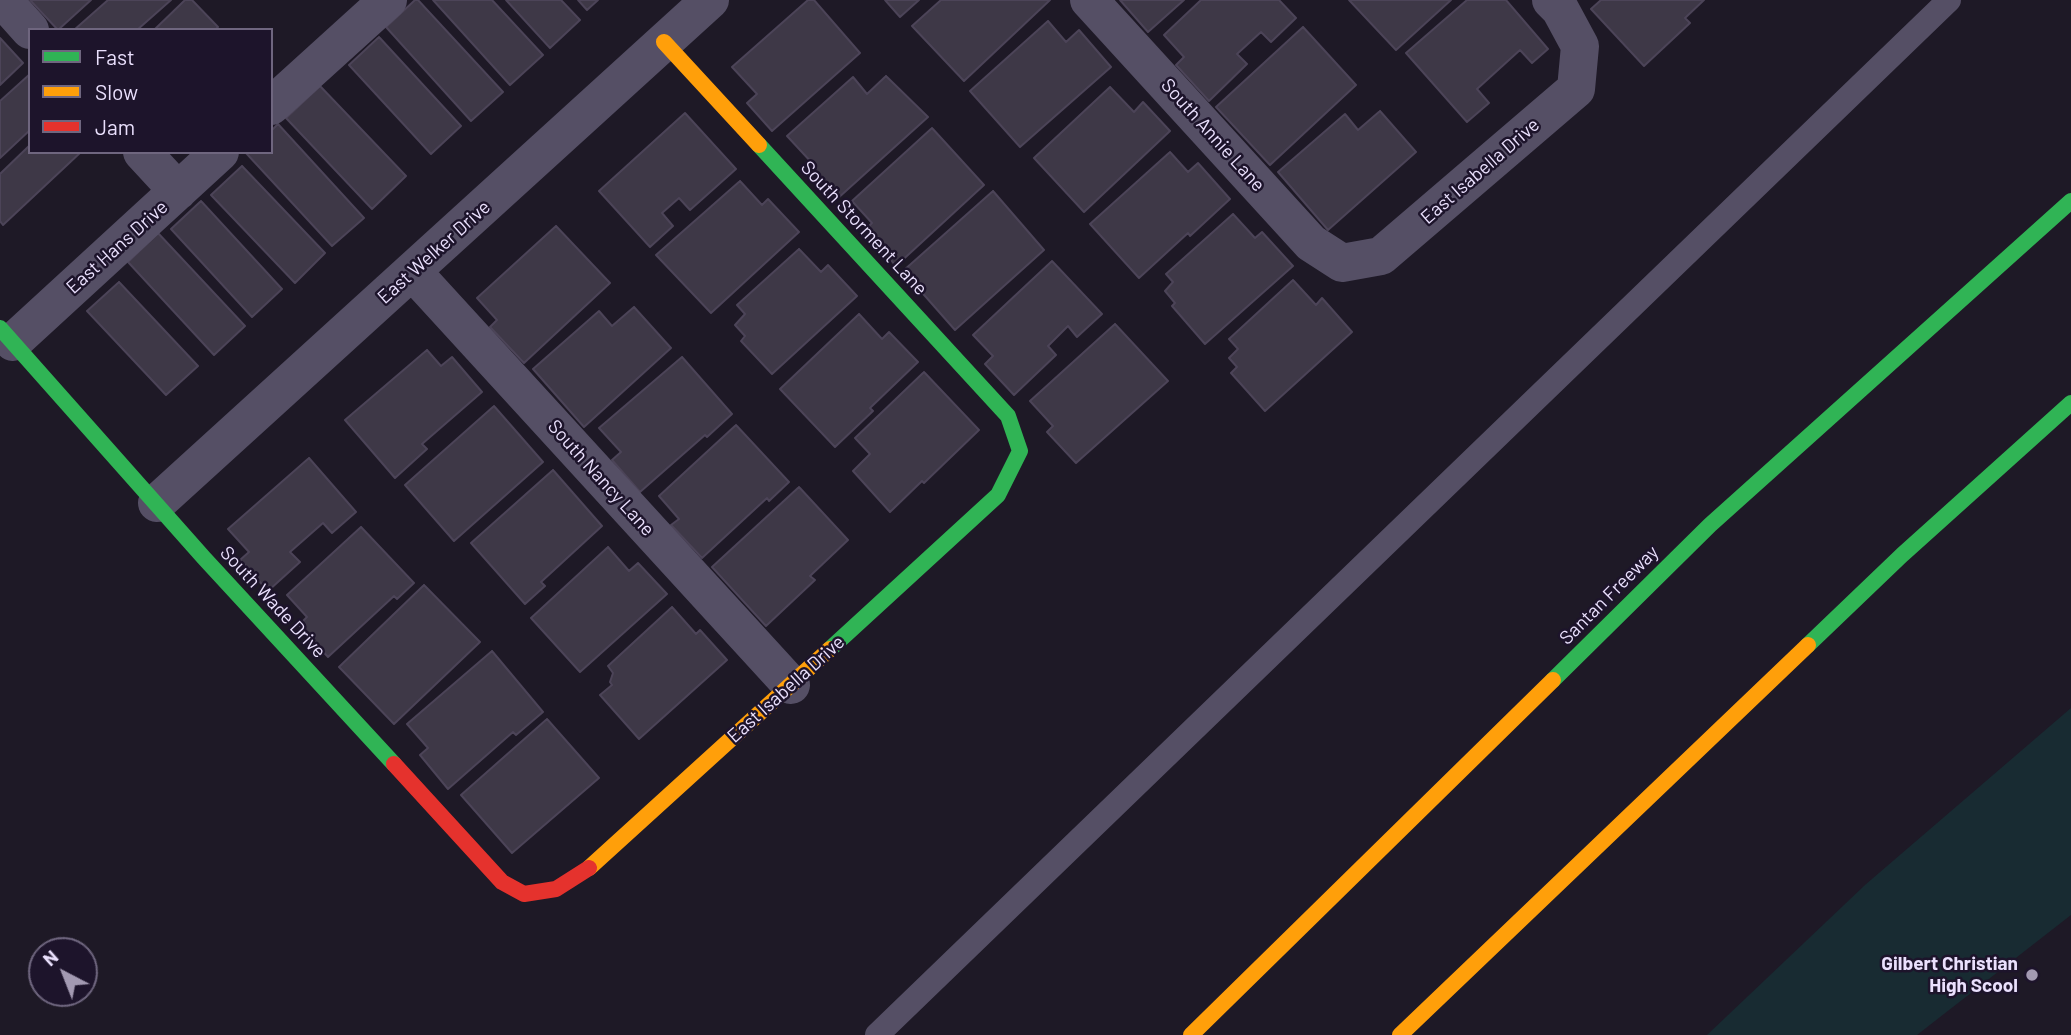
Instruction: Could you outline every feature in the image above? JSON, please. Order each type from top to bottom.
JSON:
[{"type":"main road","name":"South Storment Lane","points":[[664,41],[1008,416],[1020,451]]},
{"type":"main road","name":"Santan Freeway","points":[[1191,1035],[1710,525],[2071,201]]},
{"type":"main road","name":"South Wade Drive","points":[[6,335],[204,558],[502,882],[524,894]]},
{"type":"main road","points":[[1400,1035],[1902,555],[2071,403]]},
{"type":"main road","name":"East Isabella Drive","points":[[524,894],[556,889],[584,873],[998,495],[1020,451]]},
{"type":"street","points":[[3,0],[28,28]]},
{"type":"street","points":[[273,104],[388,0]]},
{"type":"street","name":"East Welker Drive","points":[[157,503],[710,0]]},
{"type":"street","name":"South Annie Lane","points":[[1089,0],[1311,243],[1342,263]]},
{"type":"street","name":"East Isabella Drive","points":[[1342,263],[1381,256],[1576,89],[1580,46],[1560,9],[1552,0]]},
{"type":"street","points":[[144,154],[178,191]]},
{"type":"street","name":"East Hans Drive","points":[[6,335],[178,191],[218,154]]},
{"type":"street","name":"South Nancy Lane","points":[[412,271],[790,685]]},
{"type":"lane","points":[[877,1035],[1949,0]]},
{"type":"shaded area","points":[[2071,708],[2071,915],[1917,1035],[1707,1035],[1865,885]]},
{"type":"building","points":[[30,0],[91,0],[60,28],[56,28]]},
{"type":"building","points":[[108,0],[171,0],[139,28],[76,28]]},
{"type":"building","points":[[185,0],[192,0],[218,27],[217,28],[156,28]]},
{"type":"building","points":[[418,0],[503,92],[471,121],[386,27]]},
{"type":"building","points":[[433,0],[492,0],[543,55],[510,85]]},
{"type":"building","points":[[506,0],[561,0],[580,20],[550,48]]},
{"type":"building","points":[[578,0],[598,0],[587,10]]},
{"type":"building","points":[[808,0],[814,0],[860,53],[772,131],[747,103],[757,94],[732,67]]},
{"type":"building","points":[[885,0],[919,0],[900,17]]},
{"type":"building","points":[[941,0],[1050,0],[964,81],[912,26]]},
{"type":"building","points":[[1120,0],[1184,0],[1148,32]]},
{"type":"building","points":[[1201,0],[1279,0],[1296,18],[1271,42],[1261,32],[1237,54],[1247,64],[1209,101],[1176,65],[1184,57],[1164,35]]},
{"type":"building","points":[[1349,0],[1451,0],[1396,50]]},
{"type":"building","points":[[1467,0],[1506,0],[1548,49],[1532,63],[1520,50],[1477,89],[1489,103],[1467,122],[1406,53]]},
{"type":"building","points":[[1601,0],[1704,0],[1685,18],[1690,23],[1644,66],[1591,9]]},
{"type":"building","points":[[1048,21],[1066,42],[1079,30],[1111,67],[1020,147],[970,91]]},
{"type":"building","points":[[1303,27],[1356,85],[1270,165],[1216,107]]},
{"type":"building","points":[[379,37],[461,126],[431,154],[349,65]]},
{"type":"building","points":[[0,38],[23,63],[0,85]]},
{"type":"building","points":[[28,76],[28,132],[0,158],[0,101]]},
{"type":"building","points":[[886,76],[928,117],[837,199],[809,168],[813,164],[787,136],[853,77],[867,94]]},
{"type":"building","points":[[320,86],[406,176],[372,209],[286,118]]},
{"type":"building","points":[[1110,87],[1134,112],[1143,102],[1170,131],[1084,212],[1034,158]]},
{"type":"building","points":[[1380,111],[1416,152],[1328,230],[1278,172],[1345,114],[1358,130]]},
{"type":"building","points":[[685,113],[736,169],[690,210],[679,198],[662,213],[673,226],[650,247],[599,191]]},
{"type":"building","points":[[278,124],[364,218],[332,246],[247,154],[273,154],[273,129]]},
{"type":"building","points":[[932,128],[984,185],[896,266],[865,230],[872,223],[852,201]]},
{"type":"building","points":[[28,147],[28,154],[79,154],[3,225],[0,221],[0,174]]},
{"type":"building","points":[[1170,152],[1188,172],[1198,163],[1230,199],[1139,278],[1090,224]]},
{"type":"building","points":[[242,166],[325,253],[295,283],[211,195]]},
{"type":"building","points":[[740,181],[762,205],[768,199],[799,232],[711,313],[656,255]]},
{"type":"building","points":[[993,191],[1044,250],[955,330],[903,271]]},
{"type":"building","points":[[201,201],[282,289],[252,317],[171,229]]},
{"type":"building","points":[[1233,214],[1255,238],[1262,232],[1293,266],[1205,344],[1172,306],[1175,303],[1165,291],[1173,282],[1166,274]]},
{"type":"building","points":[[556,226],[610,283],[524,363],[490,327],[497,320],[477,298]]},
{"type":"building","points":[[158,233],[245,326],[214,355],[128,262]]},
{"type":"building","points":[[799,249],[821,272],[828,265],[857,296],[772,374],[741,341],[745,336],[735,325],[745,314],[737,305]]},
{"type":"building","points":[[1052,261],[1102,314],[1077,337],[1068,326],[1048,346],[1056,355],[1014,395],[985,364],[993,356],[973,335]]},
{"type":"building","points":[[1293,280],[1316,305],[1322,298],[1352,332],[1265,411],[1231,373],[1237,367],[1229,358],[1238,349],[1229,339]]},
{"type":"building","points":[[119,282],[198,366],[166,395],[87,311]]},
{"type":"building","points":[[634,307],[671,348],[584,427],[533,369],[599,311],[612,326]]},
{"type":"building","points":[[859,314],[882,339],[889,332],[918,362],[870,408],[873,411],[835,447],[780,389]]},
{"type":"building","points":[[1115,324],[1168,381],[1076,463],[1047,432],[1053,426],[1030,401]]},
{"type":"building","points":[[427,350],[441,366],[452,357],[482,392],[422,444],[427,449],[395,478],[345,420]]},
{"type":"building","points":[[682,357],[732,414],[640,492],[612,460],[621,452],[599,428]]},
{"type":"building","points":[[924,372],[979,430],[890,512],[853,471],[870,454],[855,438]]},
{"type":"building","points":[[494,406],[543,462],[454,541],[405,485]]},
{"type":"building","points":[[736,425],[789,482],[769,501],[767,498],[702,558],[671,525],[679,519],[659,496]]},
{"type":"building","points":[[309,458],[356,512],[332,533],[323,523],[290,552],[300,562],[268,591],[240,560],[249,552],[228,529]]},
{"type":"building","points":[[553,470],[602,526],[541,582],[545,586],[525,604],[471,543]]},
{"type":"building","points":[[799,487],[848,540],[810,576],[815,580],[766,626],[712,567]]},
{"type":"building","points":[[361,527],[414,583],[397,599],[394,596],[328,657],[299,625],[307,617],[287,595]]},
{"type":"building","points":[[608,547],[629,571],[638,563],[667,594],[580,672],[531,618]]},
{"type":"building","points":[[424,585],[480,642],[394,724],[339,667]]},
{"type":"building","points":[[672,607],[696,634],[700,630],[727,660],[639,739],[600,695],[612,685],[610,682],[613,673],[608,666]]},
{"type":"building","points":[[492,651],[543,712],[516,735],[513,732],[448,789],[420,755],[428,748],[407,724]]},
{"type":"building","points":[[547,719],[599,778],[512,853],[461,795]]},
{"type":"traffic: fast","points":[[759,145],[1008,416],[1020,451],[998,495],[830,649]]},
{"type":"traffic: fast","points":[[1553,680],[1710,525],[2071,201]]},
{"type":"traffic: fast","points":[[0,328],[204,558],[394,764]]},
{"type":"traffic: fast","points":[[1808,645],[1902,555],[2071,403]]},
{"type":"traffic: slow","points":[[664,42],[759,145]]},
{"type":"traffic: slow","points":[[1400,1035],[1808,645]]},
{"type":"traffic: slow","points":[[589,868],[830,649]]},
{"type":"traffic: slow","points":[[1191,1035],[1553,680]]},
{"type":"traffic: jam","points":[[394,764],[502,882],[524,894],[556,889],[589,868]]},
{"type":"place","name":"Gilbert Christian High Scool","points":[[2032,975]]}]
